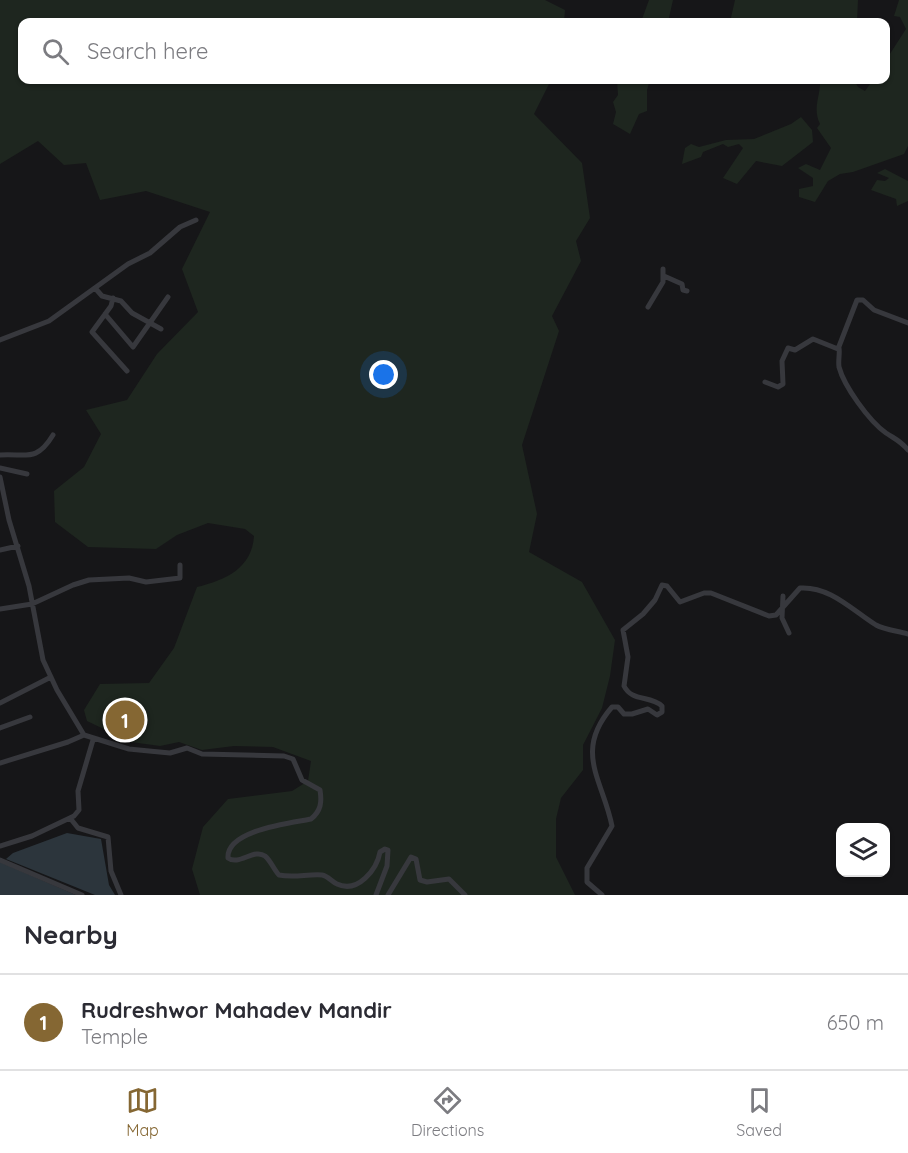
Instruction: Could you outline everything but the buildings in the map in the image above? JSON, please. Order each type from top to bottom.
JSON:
[{"type":"street","points":[[0,340],[23,329],[41,326],[128,264],[150,253],[180,227],[196,220]]},
{"type":"street","points":[[648,307],[664,276],[663,269]]},
{"type":"street","points":[[664,276],[682,284],[682,290],[687,291]]},
{"type":"street","points":[[95,288],[102,296],[121,301],[132,313],[161,329]]},
{"type":"street","points":[[105,314],[133,346],[168,297]]},
{"type":"street","points":[[113,298],[92,332],[127,371]]},
{"type":"street","points":[[908,323],[874,310],[863,300],[857,300],[839,348],[838,364],[845,384],[873,420],[886,433],[897,438],[908,450]]},
{"type":"street","points":[[765,382],[778,387],[783,384],[782,361],[788,348],[795,350],[813,339],[836,350],[839,348]]},
{"type":"street","points":[[0,455],[28,457],[49,442],[53,435]]},
{"type":"street","points":[[0,468],[27,474]]},
{"type":"street","points":[[0,477],[32,604],[43,660],[84,735],[93,740],[149,751],[170,753],[187,748],[202,754],[284,756],[293,759],[302,780],[320,790],[322,800],[317,814],[312,819],[248,833],[231,846],[228,858],[235,861],[260,854],[265,856],[279,875],[323,875],[339,885],[347,886],[372,873],[378,864],[380,852],[385,849],[388,850],[387,866],[376,895]]},
{"type":"street","points":[[0,550],[18,546]]},
{"type":"street","points":[[0,609],[32,604],[89,580],[129,578],[146,582],[180,578],[180,565]]},
{"type":"street","points":[[602,895],[587,882],[587,868],[612,826],[591,758],[596,731],[615,705],[624,714],[648,709],[657,715],[662,712],[662,706],[655,700],[635,697],[624,686],[628,657],[623,636],[625,626],[643,614],[655,600],[662,585],[667,586],[680,602],[704,592],[769,616],[776,615],[800,588],[811,588],[834,596],[877,626],[908,634]]},
{"type":"street","points":[[783,596],[782,618],[789,633]]},
{"type":"street","points":[[0,704],[51,677]]},
{"type":"street","points":[[0,728],[30,717]]},
{"type":"street","points":[[0,763],[84,735]]},
{"type":"street","points":[[0,846],[24,839],[70,818],[79,810],[78,791],[93,740]]},
{"type":"street","points":[[70,818],[78,828],[108,837],[111,872],[121,895]]},
{"type":"street","points":[[388,895],[411,857],[416,859],[420,880],[427,882],[449,879],[465,895]]},
{"type":"street","points":[[0,860],[82,895]]},
{"type":"shaded area","points":[[0,0],[545,0],[565,10],[564,18],[18,18],[18,84],[549,84],[534,114],[582,163],[590,218],[576,241],[581,261],[552,316],[559,331],[522,445],[537,514],[529,552],[582,582],[615,640],[610,676],[602,708],[583,745],[583,770],[561,798],[556,819],[556,857],[575,895],[200,895],[192,869],[203,827],[228,799],[292,791],[308,781],[311,761],[273,747],[234,746],[202,750],[179,742],[160,746],[131,742],[87,721],[84,710],[100,684],[149,683],[174,648],[197,587],[218,581],[236,571],[248,556],[254,536],[245,529],[208,523],[177,535],[156,549],[88,547],[55,522],[54,491],[84,467],[101,434],[86,410],[127,400],[157,354],[198,312],[182,269],[210,212],[146,191],[100,200],[86,163],[64,165],[38,141],[0,164]]},
{"type":"shaded area","points":[[649,0],[673,0],[669,18],[642,18]]},
{"type":"shaded area","points":[[735,0],[858,0],[857,18],[731,18]]},
{"type":"shaded area","points":[[899,0],[908,0],[908,146],[904,154],[853,172],[840,174],[828,181],[815,202],[799,197],[799,189],[813,186],[813,178],[798,168],[806,164],[820,170],[831,148],[817,128],[820,124],[817,107],[820,84],[856,84],[865,91],[870,84],[890,84],[890,54],[906,29],[900,17],[894,16]]},
{"type":"shaded area","points":[[617,84],[649,84],[647,111],[639,114],[630,134],[613,124],[616,112],[613,102],[618,95]]},
{"type":"shaded area","points":[[801,117],[812,130],[813,142],[782,166],[756,161],[737,184],[723,178],[743,148],[739,144],[728,147],[723,144],[703,152],[701,157],[682,164],[685,148],[691,144],[699,147],[726,140],[754,139],[791,124]]},
{"type":"shaded area","points":[[885,169],[908,181],[908,201],[897,206],[896,199],[871,190],[877,180],[885,181],[889,178],[877,173]]},
{"type":"shaded area","points":[[67,833],[101,839],[109,885],[115,895],[95,895],[6,859],[13,853]]},
{"type":"shaded area","points":[[0,862],[76,895],[0,895]]},
{"type":"place","name":"Rudreshwor Mahadev Mandir","points":[[125,720]]}]
